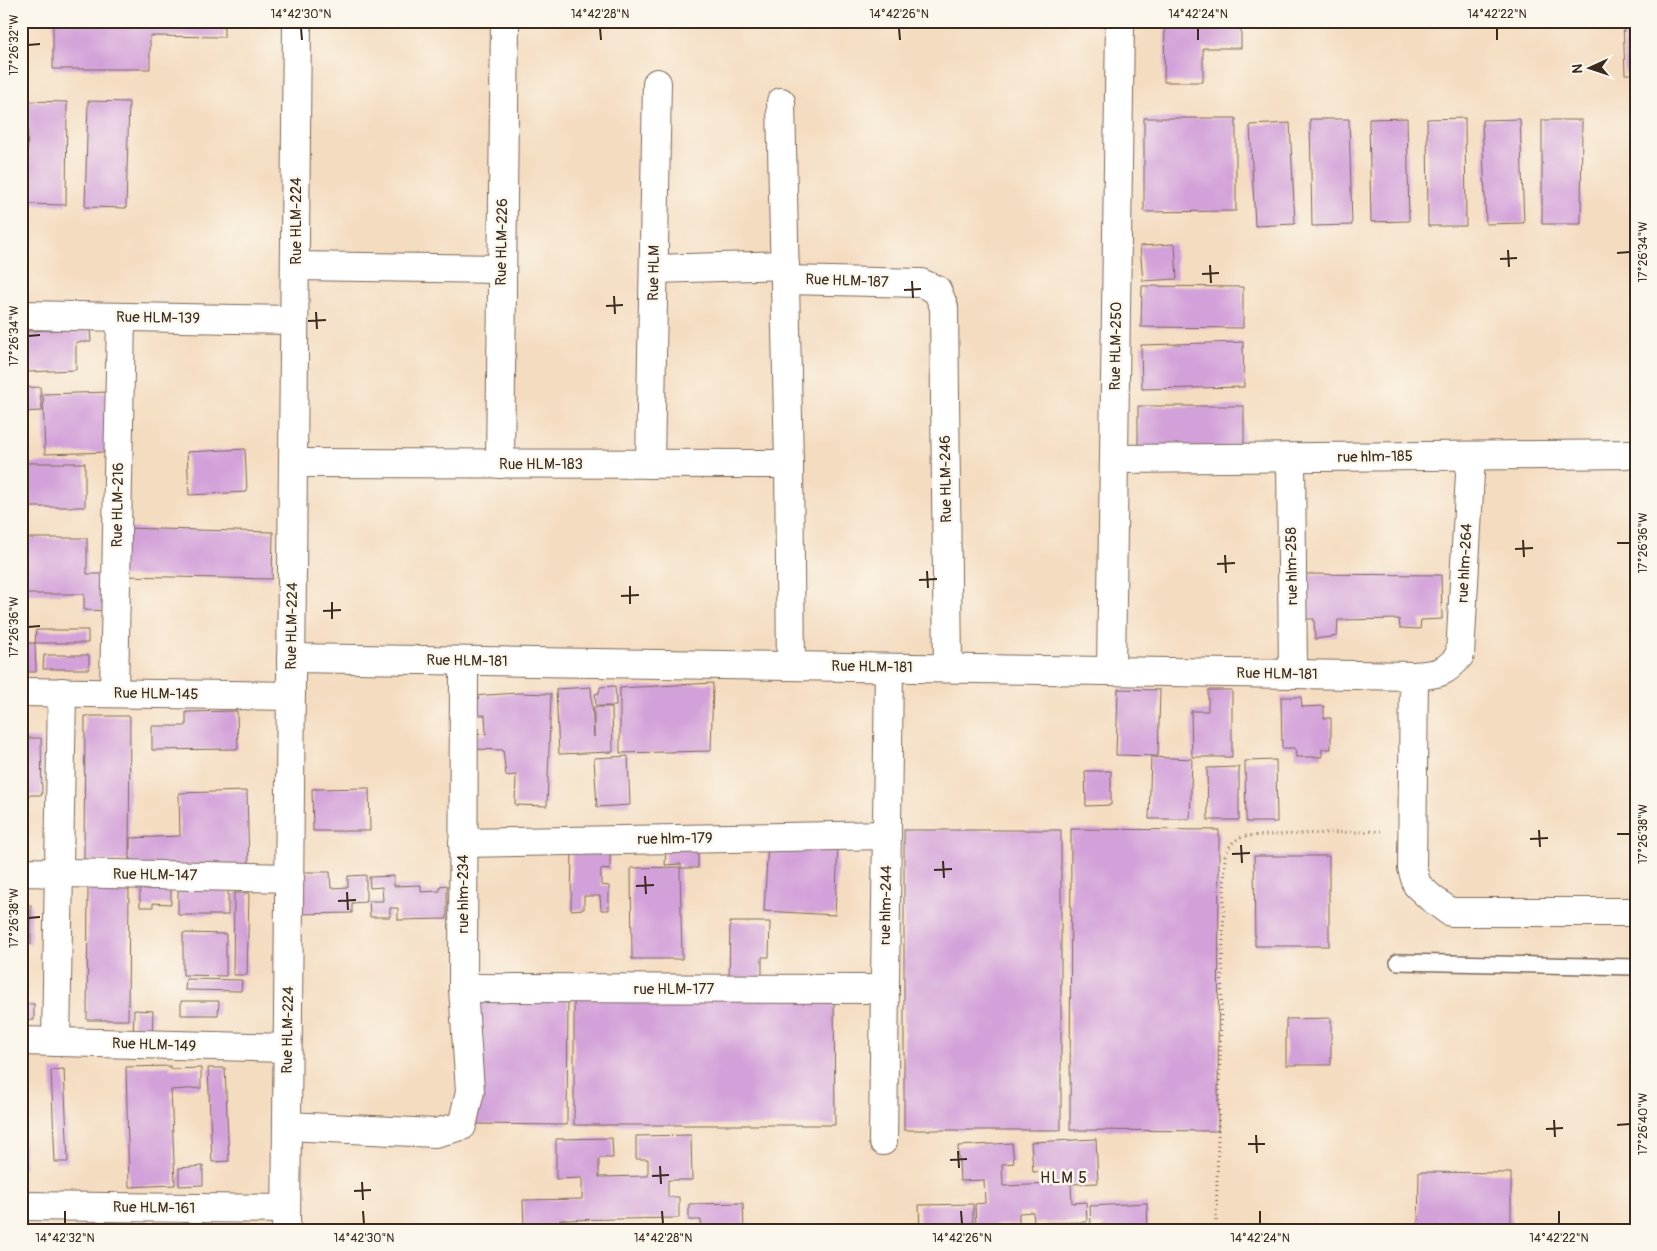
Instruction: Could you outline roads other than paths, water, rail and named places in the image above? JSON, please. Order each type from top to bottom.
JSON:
[{"type":"street","name":"Rue HLM-224","points":[[286,1220],[297,21]]},
{"type":"street","name":"Rue HLM-226","points":[[500,464],[504,21]]},
{"type":"street","name":"Rue HLM-250","points":[[1111,671],[1120,21]]},
{"type":"street","name":"Rue HLM","points":[[650,464],[657,83]]},
{"type":"street","points":[[782,102],[791,666]]},
{"type":"street","points":[[295,266],[502,269]]},
{"type":"street","name":"Rue HLM-187","points":[[654,269],[785,272],[921,284],[937,290]]},
{"type":"street","name":"Rue HLM-246","points":[[937,290],[944,307],[948,668]]},
{"type":"street","name":"Rue HLM-139","points":[[21,315],[294,320]]},
{"type":"street","name":"Rue HLM-216","points":[[114,693],[121,317]]},
{"type":"street","name":"rue hlm-185","points":[[1114,459],[1636,454]]},
{"type":"street","name":"rue hlm-264","points":[[1451,667],[1460,655],[1471,456]]},
{"type":"street","name":"rue hlm-258","points":[[1291,458],[1293,674]]},
{"type":"street","name":"Rue HLM-183","points":[[293,463],[789,464]]},
{"type":"street","name":"Rue HLM-181","points":[[291,658],[1414,676],[1443,672],[1451,667]]},
{"type":"street","name":"rue hlm-234","points":[[287,1126],[435,1133],[462,1126],[470,1091],[463,988],[464,661]]},
{"type":"street","name":"rue hlm-244","points":[[883,1141],[889,668]]},
{"type":"street","points":[[1414,676],[1412,868],[1417,884],[1431,898],[1450,912],[1636,912]]},
{"type":"street","name":"Rue HLM-145","points":[[21,692],[291,696]]},
{"type":"street","points":[[56,1042],[62,692]]},
{"type":"street","name":"rue hlm-179","points":[[463,844],[887,835]]},
{"type":"street","name":"Rue HLM-147","points":[[21,872],[290,878]]},
{"type":"street","name":"rue HLM-177","points":[[463,988],[885,989]]},
{"type":"street","name":"Rue HLM-149","points":[[21,1041],[287,1048]]},
{"type":"street","name":"Rue HLM-161","points":[[21,1206],[286,1220]]},
{"type":"lane","points":[[1398,962],[1636,967]]},
{"type":"district","name":"HLM 5","points":[[1064,1178]]}]
